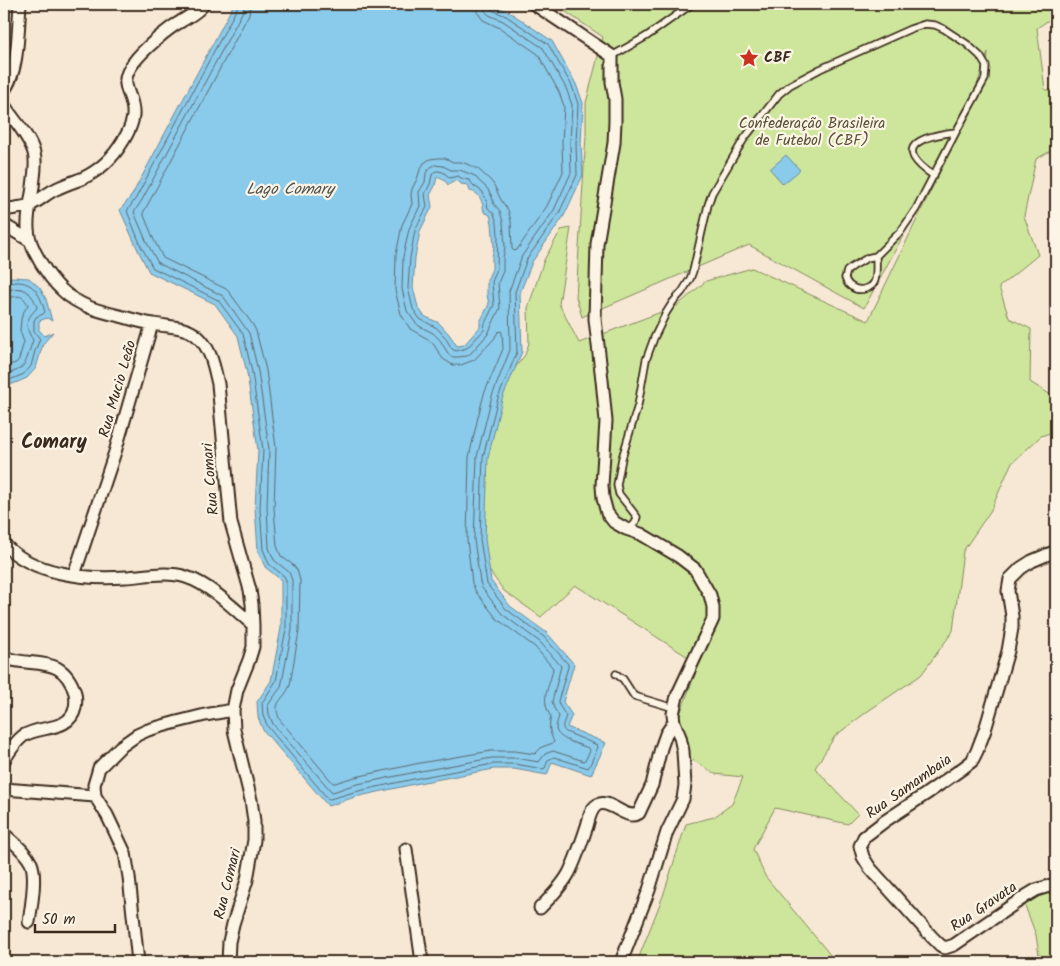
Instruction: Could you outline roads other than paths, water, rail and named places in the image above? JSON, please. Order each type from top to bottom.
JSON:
[{"type":"street","points":[[4,90],[13,75],[20,4]]},
{"type":"street","points":[[4,210],[30,205],[58,188],[93,173],[110,159],[120,147],[131,127],[133,108],[125,82],[126,75],[134,61],[158,39],[180,22],[193,15],[204,4]]},
{"type":"street","points":[[534,4],[612,56],[616,122],[597,244],[595,319],[606,421],[603,498],[608,513],[614,522],[626,529],[641,534],[684,560],[695,570],[710,595],[713,607],[712,619],[677,696],[674,708],[674,722],[683,751],[685,785],[683,799],[667,832],[649,890],[621,962]]},
{"type":"street","name":"Rua Comari","points":[[4,105],[34,151],[36,166],[28,225],[29,240],[34,252],[61,290],[83,304],[100,311],[190,331],[202,341],[211,355],[214,366],[218,384],[231,523],[250,590],[253,625],[252,647],[249,660],[237,690],[233,710],[234,730],[251,800],[254,840],[247,880],[229,942],[228,962]]},
{"type":"street","points":[[4,225],[29,240]]},
{"type":"street","name":"Rua Mucio Leão","points":[[74,575],[115,452],[152,324]]},
{"type":"street","points":[[4,544],[8,549],[26,561],[43,568],[74,575],[108,578],[165,574],[186,577],[213,591],[253,625]]},
{"type":"street","name":"Rua Samambaia","points":[[932,937],[870,868],[860,846],[864,837],[878,826],[972,761],[985,730],[1008,651],[1012,628],[1008,591],[1010,579],[1021,568],[1032,561],[1056,551]]},
{"type":"street","points":[[4,657],[10,660],[56,668],[67,677],[76,696],[74,713],[67,721],[23,736],[4,760]]},
{"type":"street","points":[[138,962],[125,853],[107,815],[95,796],[94,785],[99,768],[120,747],[148,730],[205,715],[233,710]]},
{"type":"street","points":[[540,908],[554,895],[569,874],[594,808],[599,804],[604,804],[629,815],[639,813],[646,802],[652,785],[666,734],[674,722]]},
{"type":"street","points":[[4,789],[95,796]]},
{"type":"street","points":[[4,834],[24,853],[32,865],[34,878],[29,922]]},
{"type":"street","points":[[406,849],[422,962]]},
{"type":"street","name":"Rua Gravata","points":[[932,937],[946,948],[954,945],[1036,890],[1056,884]]},
{"type":"lane","points":[[612,56],[647,36],[692,4]]},
{"type":"lane","points":[[626,529],[633,526],[636,517],[619,494],[617,485],[622,458],[638,405],[646,360],[666,313],[690,279],[712,193],[744,139],[779,94],[790,85],[910,29],[925,24],[935,25],[967,44],[980,56],[986,66],[985,79],[916,210],[901,231],[876,256],[867,258],[847,272],[845,278],[851,287],[858,289],[868,288],[872,285],[875,281],[876,256]]},
{"type":"lane","points":[[934,176],[924,169],[912,156],[914,146],[929,138],[956,132]]},
{"type":"lane","points":[[616,674],[623,679],[634,696],[674,708]]},
{"type":"water","name":"Lago Comary","points":[[234,4],[489,4],[508,11],[552,41],[576,84],[583,103],[581,144],[583,175],[564,216],[532,262],[520,293],[522,352],[502,399],[488,458],[485,539],[491,581],[510,606],[547,633],[574,664],[563,702],[572,715],[567,727],[606,743],[591,775],[552,762],[547,775],[514,769],[494,769],[355,797],[328,806],[263,730],[258,717],[257,702],[271,681],[281,628],[281,580],[265,567],[258,551],[255,508],[258,450],[247,373],[238,336],[215,304],[149,272],[120,210],[132,195]],"holes":[[[437,177],[440,177],[448,185],[457,180],[461,184],[468,185],[470,191],[479,196],[484,212],[490,215],[492,223],[494,247],[492,269],[487,280],[489,304],[480,322],[480,327],[464,345],[457,346],[439,323],[424,316],[418,307],[413,288],[415,258],[420,231],[432,207],[430,195]]]},
{"type":"water","points":[[786,155],[800,170],[783,184],[770,169]]},
{"type":"water","points":[[12,277],[29,278],[40,288],[46,299],[52,321],[47,318],[39,321],[39,330],[45,336],[53,332],[43,344],[36,368],[27,378],[13,384],[4,385],[4,280]]},
{"type":"place","name":"CBF","points":[[749,58]]},
{"type":"district","name":"Comary","points":[[54,443]]},
{"type":"park label","name":"Confederação Brasileira de Futebol (CBF)","points":[[812,132]]}]
